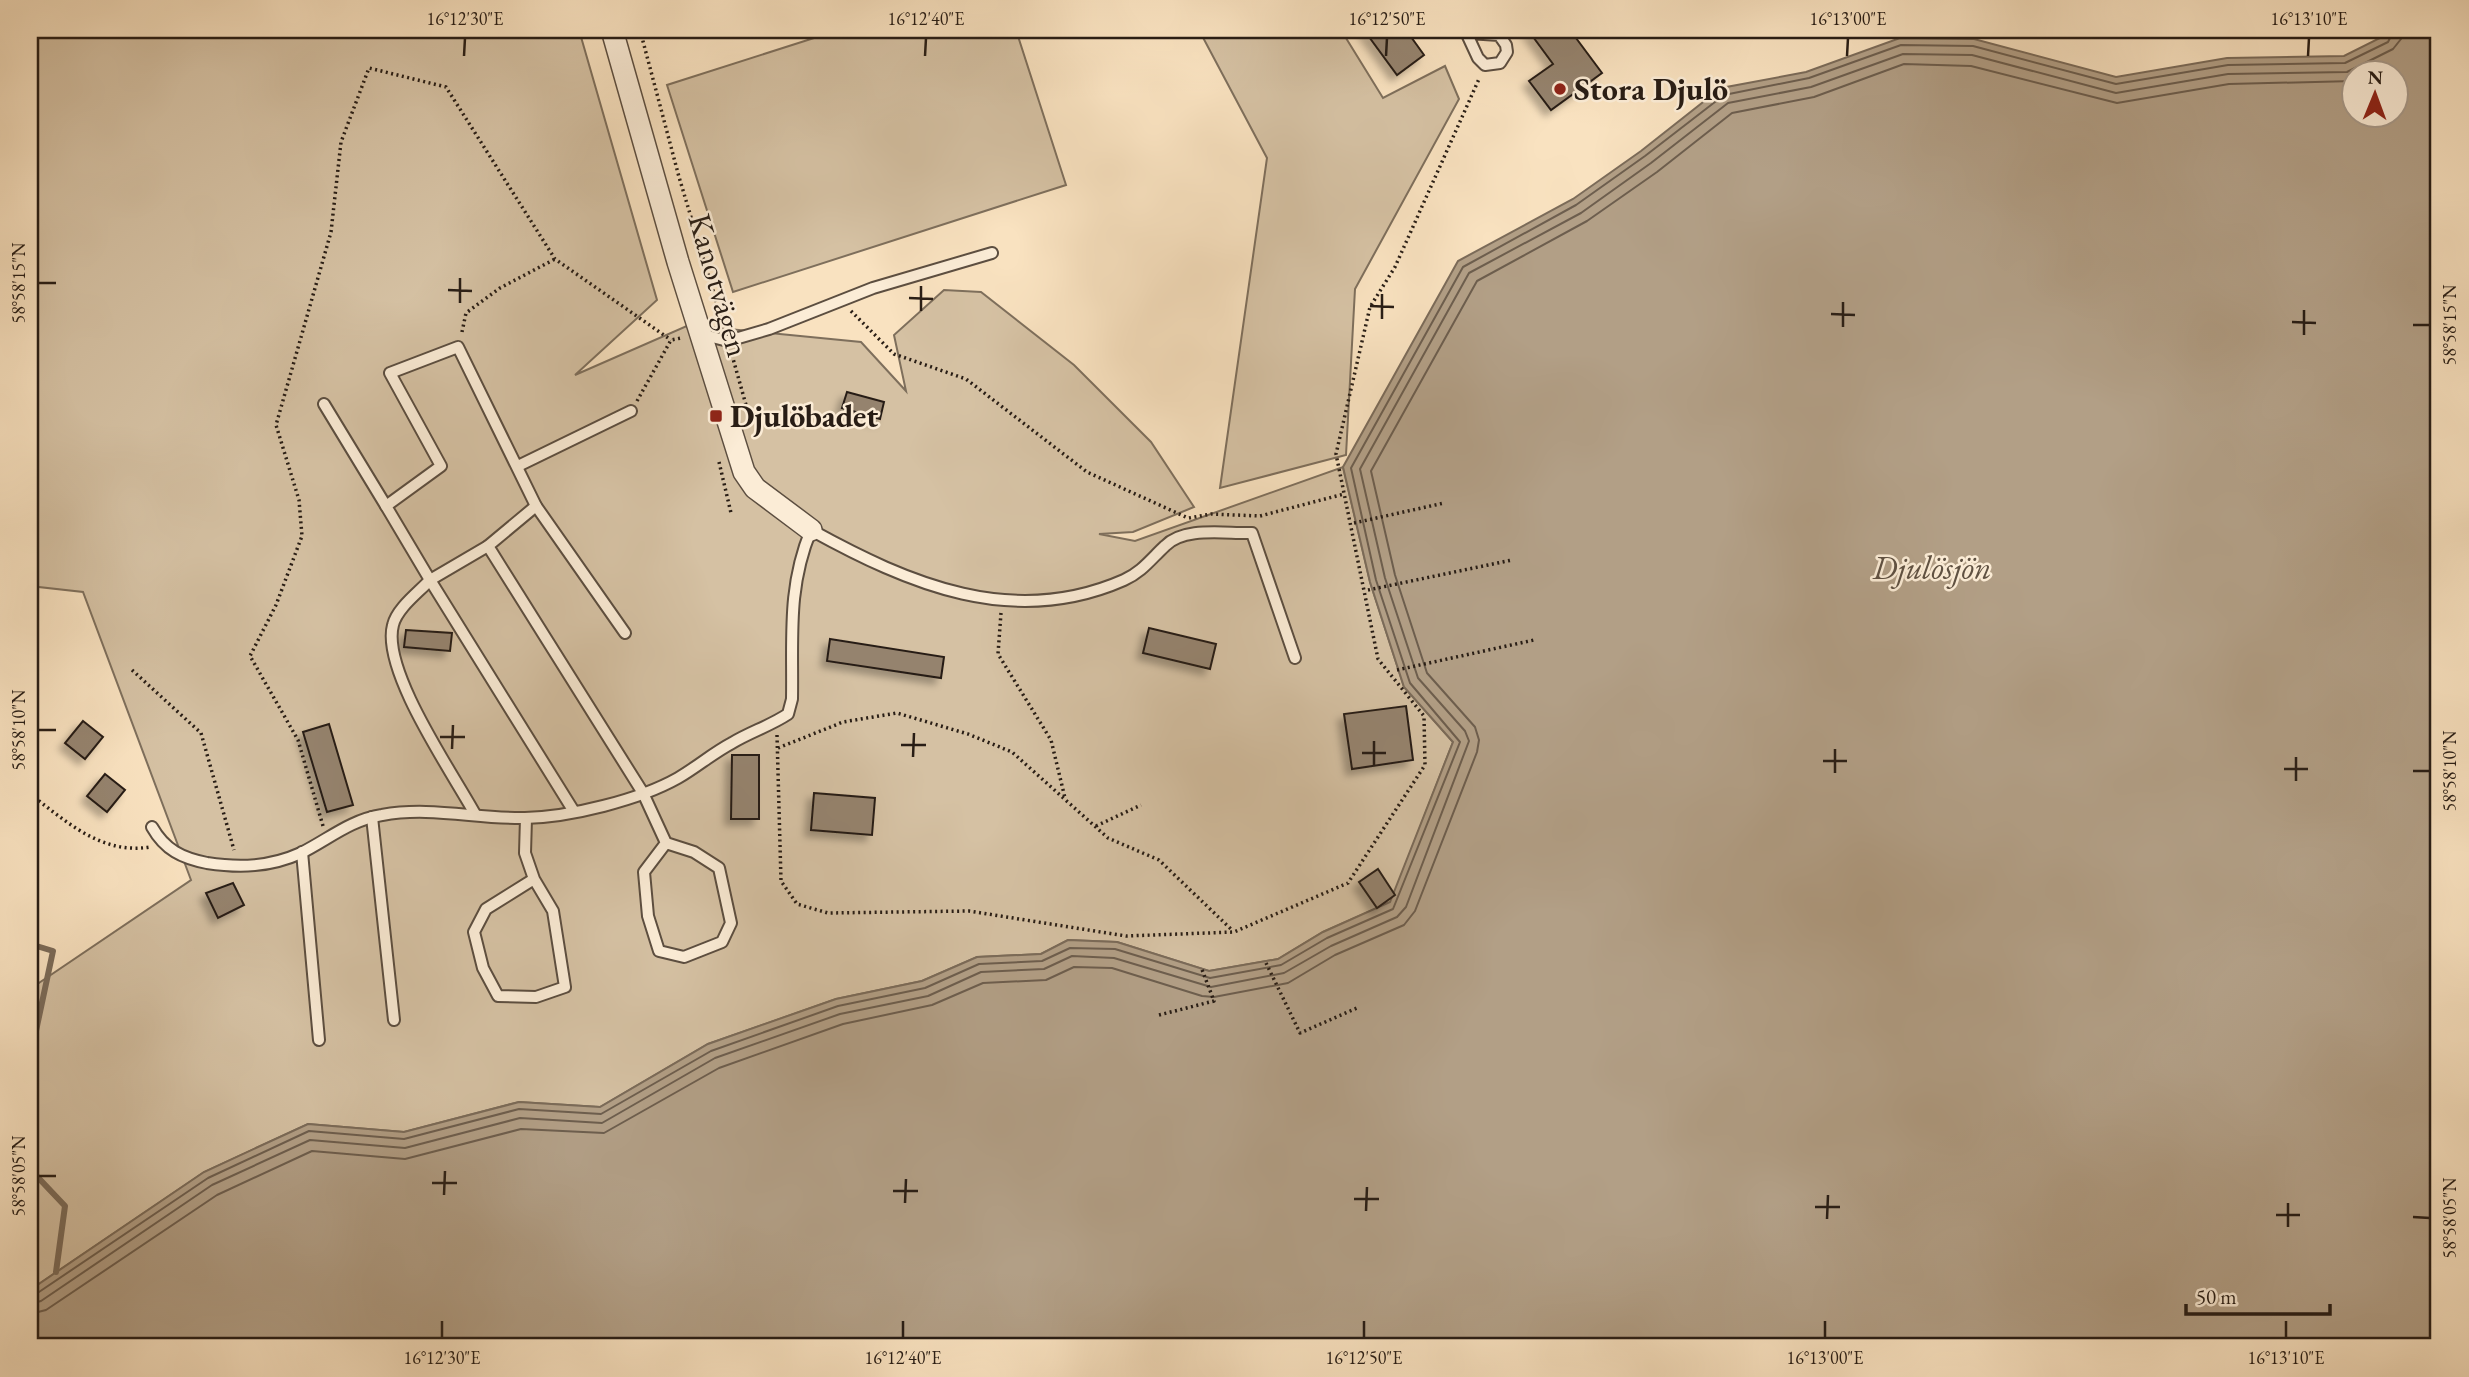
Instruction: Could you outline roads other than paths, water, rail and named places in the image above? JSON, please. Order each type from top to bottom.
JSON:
[{"type":"street","name":"Kanotvägen","points":[[612,30],[700,334],[744,472],[755,488],[811,530]]},
{"type":"lane","points":[[1599,30],[1620,30]]},
{"type":"lane","points":[[1469,31],[1491,33],[1504,40],[1504,58],[1500,63],[1485,65],[1478,58],[1469,31]]},
{"type":"lane","points":[[700,334],[728,341],[769,329],[873,288],[992,253]]},
{"type":"lane","points":[[386,506],[441,466],[390,373],[458,347],[536,506],[625,633]]},
{"type":"lane","points":[[324,404],[573,810]]},
{"type":"lane","points":[[517,467],[631,411]]},
{"type":"lane","points":[[475,814],[398,676],[393,624],[405,605],[430,580],[488,546],[536,506]]},
{"type":"lane","points":[[152,827],[162,845],[193,860],[238,866],[277,862],[302,852],[348,824],[372,817],[419,811],[526,818],[608,806],[677,779],[733,742],[788,714],[793,699],[791,602],[802,552],[811,530],[849,551],[937,587],[975,598],[1002,601],[1065,596],[1123,580],[1146,567],[1165,545],[1183,535],[1252,533],[1295,658]]},
{"type":"lane","points":[[488,546],[643,793],[666,844],[694,852],[719,868],[731,923],[722,942],[684,957],[659,951],[648,916],[644,872],[666,844]]},
{"type":"lane","points":[[372,817],[394,1020]]},
{"type":"lane","points":[[526,818],[525,853],[534,879],[553,911],[565,987],[536,997],[498,996],[483,968],[474,932],[486,909],[534,879]]},
{"type":"lane","points":[[302,852],[319,1040]]},
{"type":"water","name":"Djulösjön","points":[[2389,30],[2439,30],[2439,1347],[30,1347],[30,1290],[204,1172],[308,1124],[404,1132],[519,1102],[600,1107],[708,1044],[836,999],[922,981],[977,957],[1041,954],[1068,940],[1117,942],[1209,971],[1278,959],[1323,932],[1390,902],[1453,742],[1404,687],[1370,582],[1343,467],[1458,261],[1573,199],[1641,151],[1721,88],[1806,72],[1900,38],[1974,39],[2116,77],[2227,58],[2344,56],[2384,36]]},
{"type":"waterway","points":[[30,944],[53,951],[30,1059]]},
{"type":"waterway","points":[[30,1169],[65,1206],[56,1272]]},
{"type":"place","name":"Stora Djulö","points":[[1560,89]]},
{"type":"place","name":"Djulöbadet","points":[[716,416]]}]
